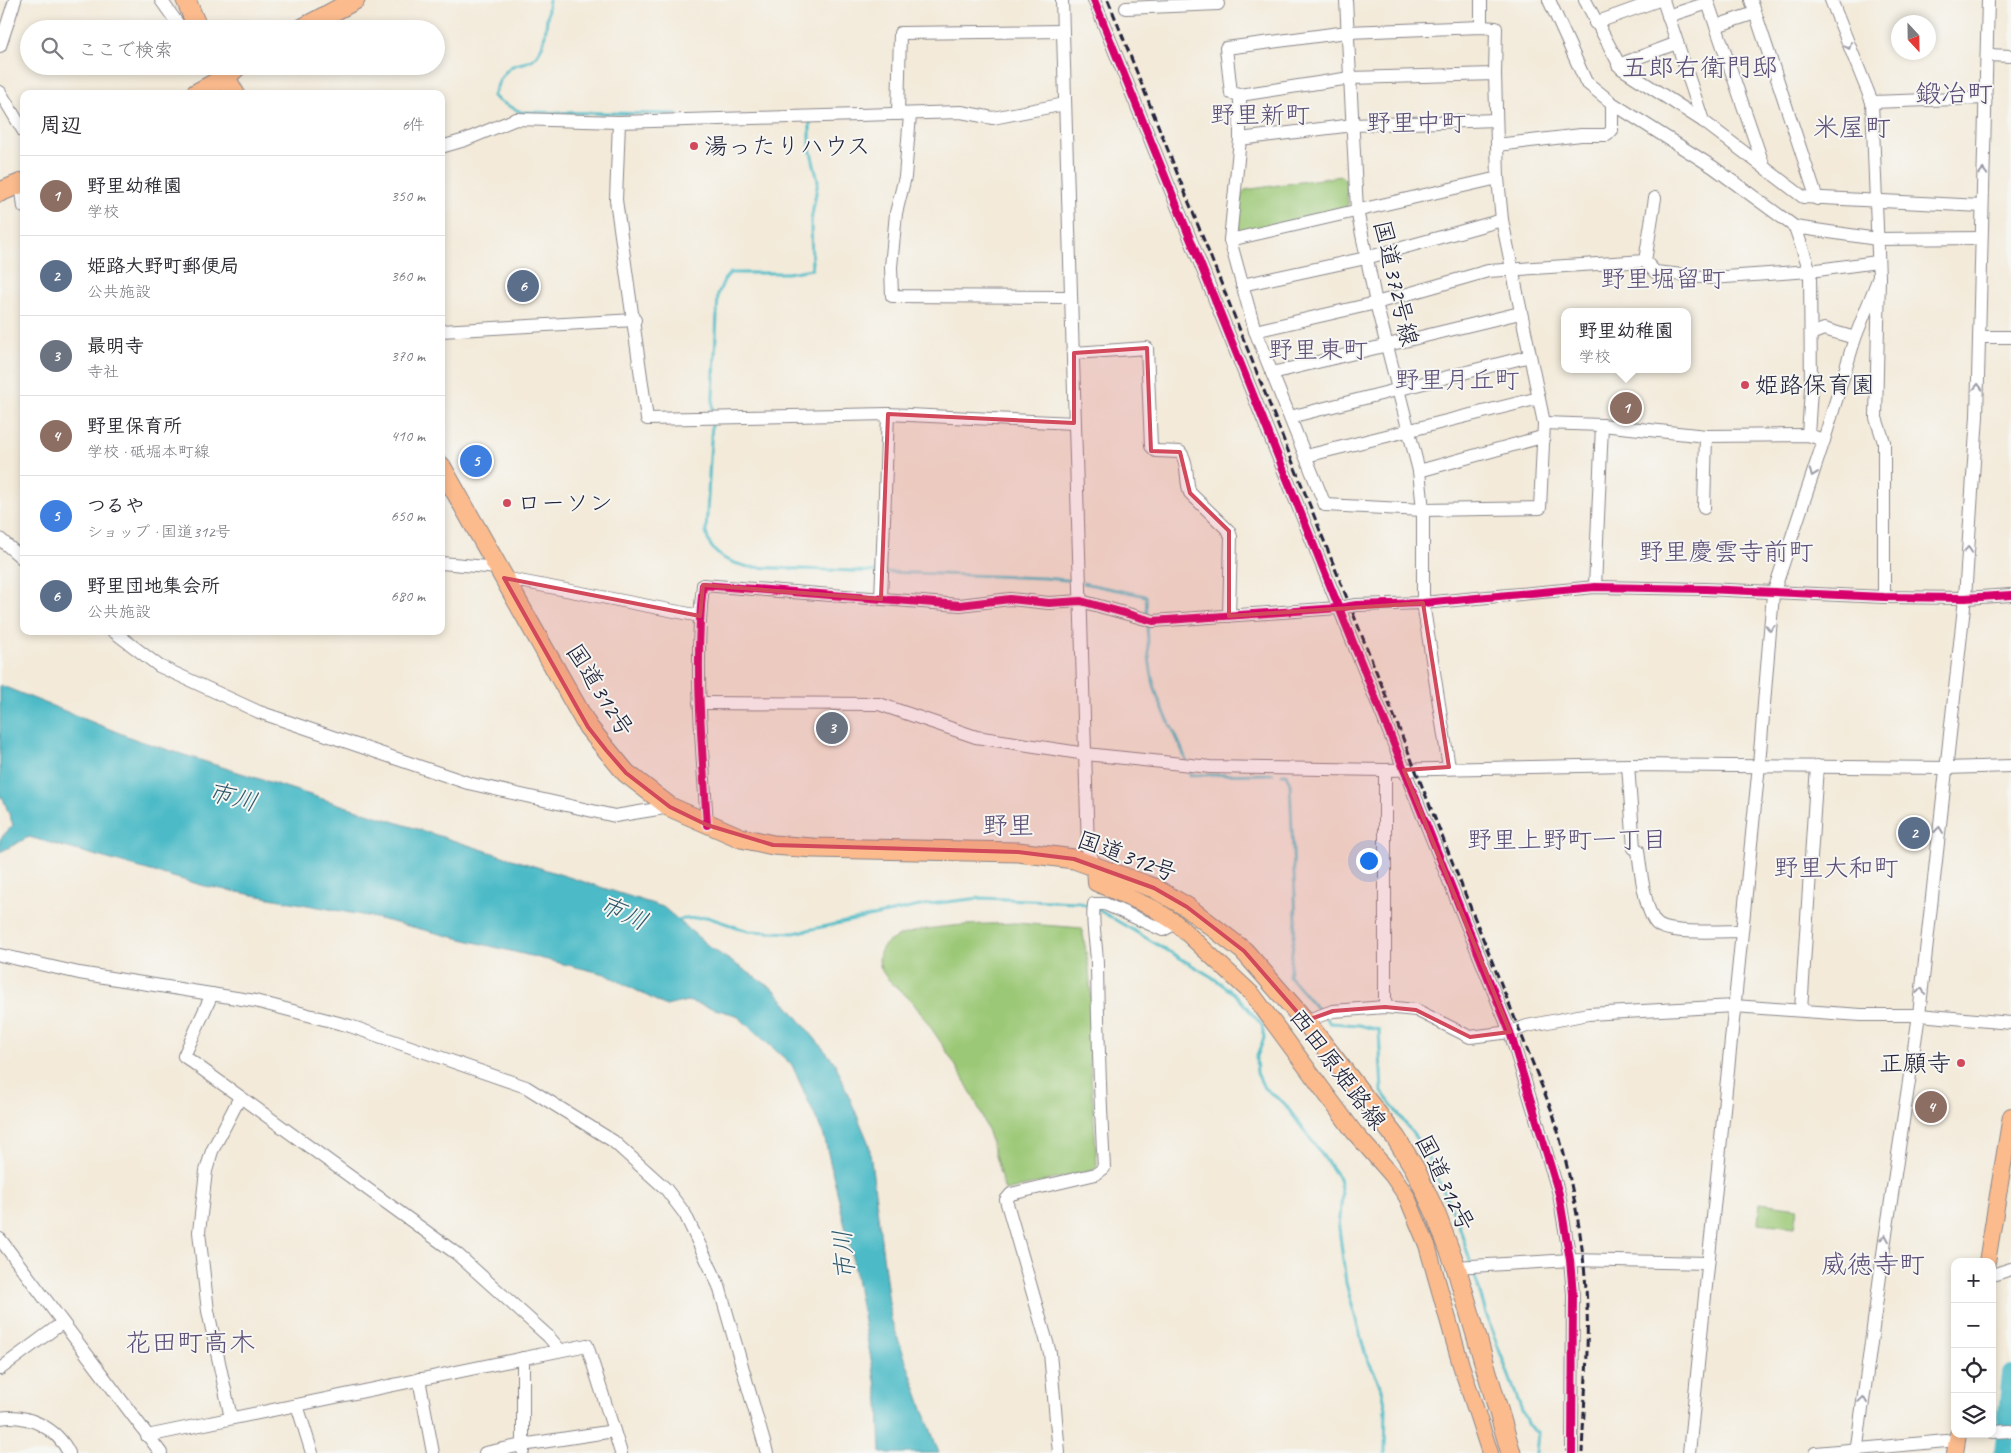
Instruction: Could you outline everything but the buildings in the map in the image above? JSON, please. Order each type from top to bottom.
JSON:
[{"type":"highway","points":[[186,0],[195,20]]},
{"type":"highway","points":[[318,20],[355,0]]},
{"type":"highway","points":[[203,90],[230,76]]},
{"type":"highway","points":[[0,192],[20,183]]},
{"type":"highway","name":"国道312号","points":[[445,473],[588,727],[626,773],[670,807],[707,825],[741,838],[773,845],[813,848],[1018,852],[1074,859],[1095,865],[1154,888],[1187,907],[1221,931],[1244,951],[1305,1022],[1405,1153],[1435,1212],[1456,1267],[1511,1453]]},
{"type":"main road","name":"西田原姫路線","points":[[1095,865],[1096,883],[1153,908],[1176,923],[1253,995],[1354,1132],[1392,1175],[1407,1197],[1427,1245],[1456,1348],[1490,1453]]},
{"type":"main road","points":[[1988,1258],[2011,1116]]},
{"type":"street","points":[[0,46],[15,0]]},
{"type":"street","points":[[161,0],[175,20]]},
{"type":"street","points":[[1062,0],[1088,849],[1095,865]]},
{"type":"street","points":[[1094,0],[1510,1032],[1559,1194],[1570,1260],[1573,1304],[1572,1453]]},
{"type":"street","name":"国道372号線","points":[[1346,0],[1357,210],[1376,303],[1410,430],[1418,471],[1423,510],[1423,603],[1449,767]]},
{"type":"street","points":[[1480,0],[1480,27]]},
{"type":"street","points":[[1549,0],[1586,82],[1612,103],[1713,167],[1796,227],[1877,238],[1981,238]]},
{"type":"street","points":[[1584,0],[1618,65],[1703,121],[1803,197],[1981,206]]},
{"type":"street","points":[[1595,23],[1659,0]]},
{"type":"street","points":[[1663,0],[1703,121]]},
{"type":"street","points":[[1751,0],[1817,199]]},
{"type":"street","points":[[1831,0],[1872,102],[1879,277],[1876,418],[1884,442],[1884,597]]},
{"type":"street","points":[[1857,1450],[1919,1014],[1965,598],[1977,416],[1981,206],[1988,0]]},
{"type":"street","points":[[1668,16],[1707,1],[1764,167]]},
{"type":"street","points":[[1126,8],[1184,2],[1218,4]]},
{"type":"street","points":[[1716,26],[1755,13]]},
{"type":"street","points":[[1240,95],[1240,139],[1230,240],[1255,331],[1325,505],[1423,510],[1540,508],[1544,423],[1502,220],[1496,120],[1496,28],[1347,32],[1226,48],[1231,93],[1240,95],[1350,78],[1495,74]]},
{"type":"street","points":[[1062,31],[900,33],[905,177],[896,213],[891,267],[892,296],[1071,297]]},
{"type":"street","points":[[1618,65],[1677,43]]},
{"type":"street","points":[[1987,55],[2011,56]]},
{"type":"street","points":[[0,92],[20,125]]},
{"type":"street","points":[[1872,102],[1986,98]]},
{"type":"street","points":[[1497,145],[1581,135],[1607,135],[1612,130],[1612,103]]},
{"type":"street","points":[[445,146],[466,140],[516,118],[619,122],[961,112],[993,118],[1065,104]]},
{"type":"street","points":[[1240,139],[1353,125],[1496,120]]},
{"type":"street","points":[[619,122],[616,200],[635,320],[647,419],[888,414],[1074,422]]},
{"type":"street","points":[[1230,240],[1498,178]]},
{"type":"street","points":[[1655,198],[1646,261],[1655,272],[1711,278],[1810,270],[1877,262]]},
{"type":"street","points":[[1242,285],[1366,258],[1502,220]]},
{"type":"street","points":[[1796,227],[1810,270],[1811,334],[1808,435]]},
{"type":"street","points":[[1255,331],[1376,303],[1488,271],[1646,261]]},
{"type":"street","points":[[1689,1453],[1759,765],[1772,594],[1824,440],[1855,338],[1879,277]]},
{"type":"street","points":[[1272,373],[1520,313]]},
{"type":"street","points":[[445,331],[635,320]]},
{"type":"street","points":[[1811,334],[1824,329],[1855,338]]},
{"type":"street","points":[[1979,337],[2011,337]]},
{"type":"street","points":[[1074,353],[1148,348],[1151,446],[1156,451],[1180,452],[1184,456],[1187,486],[1190,493],[1229,531],[1231,537],[1229,616]]},
{"type":"street","points":[[1290,417],[1530,356]]},
{"type":"street","points":[[1306,456],[1540,398]]},
{"type":"street","points":[[881,599],[888,414]]},
{"type":"street","points":[[1544,423],[1602,425],[1706,436],[1808,435],[1824,440]]},
{"type":"street","points":[[1595,588],[1602,425]]},
{"type":"street","points":[[1704,508],[1706,436]]},
{"type":"street","points":[[1418,471],[1542,437]]},
{"type":"street","points":[[0,539],[20,556]]},
{"type":"street","points":[[445,564],[501,573],[700,616]]},
{"type":"street","points":[[707,825],[698,703],[700,616],[703,585],[960,605],[1010,599],[1049,603],[1081,602],[1153,622],[1356,605],[1423,603],[1595,588],[1705,589],[1772,594],[1884,597],[1965,598],[2011,595]]},
{"type":"street","points":[[118,635],[159,666],[259,712],[468,783],[615,816],[670,807]]},
{"type":"street","points":[[698,703],[879,704],[962,734],[1086,754],[1210,767],[1404,770],[1449,767],[1628,765],[1946,768],[2011,766]]},
{"type":"street","points":[[1628,765],[1634,848],[1638,850],[1650,908],[1657,924],[1666,928],[1684,930],[1741,931]]},
{"type":"street","points":[[1801,1010],[1818,766]]},
{"type":"street","points":[[1385,770],[1385,1007]]},
{"type":"street","points":[[1059,1453],[1050,1353],[1006,1200],[1011,1194],[1096,1174],[1104,1168],[1098,1067],[1097,958],[1092,922],[1094,904],[1104,904],[1163,930],[1176,923]]},
{"type":"street","points":[[0,955],[79,973],[254,1001],[350,1026],[526,1087],[614,1141],[666,1189],[685,1214],[718,1286],[767,1453]]},
{"type":"street","points":[[212,994],[184,1056],[457,1254],[548,1336],[560,1350]]},
{"type":"street","points":[[1305,1022],[1333,1011],[1385,1007],[1416,1010],[1470,1037],[1510,1032],[1527,1026],[1588,1014],[1734,1006],[1861,1015],[1919,1014],[2011,1023]]},
{"type":"street","points":[[230,1418],[208,1311],[199,1232],[206,1171],[212,1151],[240,1097]]},
{"type":"street","points":[[0,1239],[161,1453]]},
{"type":"street","points":[[1456,1267],[1570,1260],[1708,1263]]},
{"type":"street","points":[[1996,1274],[2011,1270]]},
{"type":"street","points":[[0,1369],[62,1322]]},
{"type":"street","points":[[147,1436],[587,1345],[621,1453]]},
{"type":"street","points":[[523,1358],[523,1449]]},
{"type":"street","points":[[419,1379],[433,1453]]},
{"type":"street","points":[[297,1405],[312,1453]]},
{"type":"street","points":[[0,1418],[13,1416],[33,1420],[50,1430],[70,1453]]},
{"type":"street","points":[[485,1453],[523,1449],[614,1431]]},
{"type":"street","points":[[1816,1453],[1957,1443]]},
{"type":"highlighted area","points":[[1147,348],[1151,451],[1180,452],[1190,493],[1229,531],[1229,616],[1423,603],[1449,767],[1404,770],[1510,1032],[1470,1037],[1416,1010],[1385,1007],[1333,1011],[1305,1021],[1244,951],[1187,907],[1154,888],[1074,859],[1018,852],[773,845],[707,825],[670,807],[626,773],[606,750],[588,727],[504,578],[700,616],[703,585],[881,599],[888,414],[1074,423],[1074,353]]},
{"type":"green space","points":[[1341,176],[1346,180],[1348,205],[1344,210],[1238,232],[1241,194],[1245,190]]},
{"type":"green space","points":[[1015,923],[1082,928],[1089,969],[1093,1025],[1090,1061],[1097,1165],[1094,1170],[1005,1191],[991,1140],[980,1111],[966,1083],[914,1004],[885,975],[879,961],[880,953],[887,943],[920,930],[963,925]]},
{"type":"green space","points":[[1760,1203],[1798,1208],[1795,1227],[1758,1223]]},
{"type":"water","name":"市川","points":[[0,685],[137,740],[663,907],[711,948],[775,990],[835,1063],[869,1144],[891,1319],[939,1453],[881,1453],[879,1402],[851,1252],[824,1136],[792,1065],[736,1015],[687,1001],[666,1006],[605,974],[367,916],[205,886],[29,837],[0,852],[0,839],[13,825],[3,798],[0,797]]},
{"type":"waterway","points":[[549,0],[546,32],[538,54],[533,59],[507,70],[493,96],[521,112],[677,114]]},
{"type":"waterway","points":[[712,416],[718,294],[724,280],[730,273],[787,273],[812,269],[811,221],[818,181],[810,148],[810,120]]},
{"type":"waterway","points":[[712,422],[706,532],[708,540],[716,552],[727,560],[749,567],[879,572]]},
{"type":"waterway","points":[[886,572],[1077,581]]},
{"type":"waterway","points":[[1083,583],[1146,596],[1147,616]]},
{"type":"waterway","points":[[1147,622],[1150,660],[1155,689],[1186,761]]},
{"type":"waterway","points":[[1189,769],[1190,775],[1273,774]]},
{"type":"waterway","points":[[1282,774],[1286,774],[1290,784],[1296,919],[1289,976],[1320,1012]]},
{"type":"waterway","points":[[675,920],[707,917],[748,931],[794,933],[929,904],[980,898],[1078,902],[1091,907]]},
{"type":"waterway","points":[[1097,909],[1212,977],[1236,995],[1262,1025],[1264,1038],[1256,1059],[1257,1073],[1264,1088],[1284,1103],[1339,1178],[1342,1194],[1339,1228],[1346,1283],[1366,1356],[1382,1389],[1386,1408],[1385,1453]]},
{"type":"waterway","points":[[1326,1018],[1330,1023],[1359,1025],[1379,1030],[1382,1092],[1424,1149],[1459,1225],[1471,1264]]},
{"type":"waterway","points":[[1473,1270],[1489,1323],[1527,1424],[1538,1434],[1536,1453]]},
{"type":"waterway","points":[[2003,1453],[2011,1373]]},
{"type":"railway","points":[[1108,0],[1553,1114],[1565,1157],[1574,1201],[1584,1267],[1587,1330],[1582,1453]]},
{"type":"cycle path","points":[[1094,0],[1510,1032],[1559,1194],[1570,1260],[1573,1294],[1572,1453]]},
{"type":"cycle path","points":[[707,825],[699,675],[700,615],[703,585],[960,605],[1010,599],[1049,603],[1081,601],[1153,621],[1338,608],[1356,605],[1423,603],[1595,587],[1705,589],[1884,597],[1965,598],[2011,595]]},
{"type":"place","name":"湯ったりハウス","points":[[694,146]]},
{"type":"place","name":"野里団地集会所","points":[[523,286]]},
{"type":"place","name":"姫路保育園","points":[[1745,385]]},
{"type":"place","name":"野里幼稚園","points":[[1626,408]]},
{"type":"place","name":"つるや","points":[[476,461]]},
{"type":"place","name":"ローソン","points":[[507,503]]},
{"type":"place","name":"最明寺","points":[[832,728]]},
{"type":"place","name":"姫路大野町郵便局","points":[[1914,833]]},
{"type":"place","name":"正願寺","points":[[1961,1063]]},
{"type":"place","name":"野里保育所","points":[[1931,1107]]},
{"type":"district","name":"五郎右衛門邸","points":[[1700,67]]},
{"type":"district","name":"鍛冶町","points":[[1954,93]]},
{"type":"district","name":"野里新町","points":[[1260,114]]},
{"type":"district","name":"野里中町","points":[[1416,122]]},
{"type":"district","name":"米屋町","points":[[1852,127]]},
{"type":"district","name":"野里堀留町","points":[[1663,278]]},
{"type":"district","name":"野里東町","points":[[1318,349]]},
{"type":"district","name":"野里月丘町","points":[[1457,379]]},
{"type":"district","name":"野里慶雲寺前町","points":[[1726,551]]},
{"type":"district","name":"野里","points":[[1008,825]]},
{"type":"district","name":"野里上野町一丁目","points":[[1567,839]]},
{"type":"district","name":"野里大和町","points":[[1836,867]]},
{"type":"district","name":"威徳寺町","points":[[1873,1264]]},
{"type":"district","name":"花田町高木","points":[[190,1342]]}]
